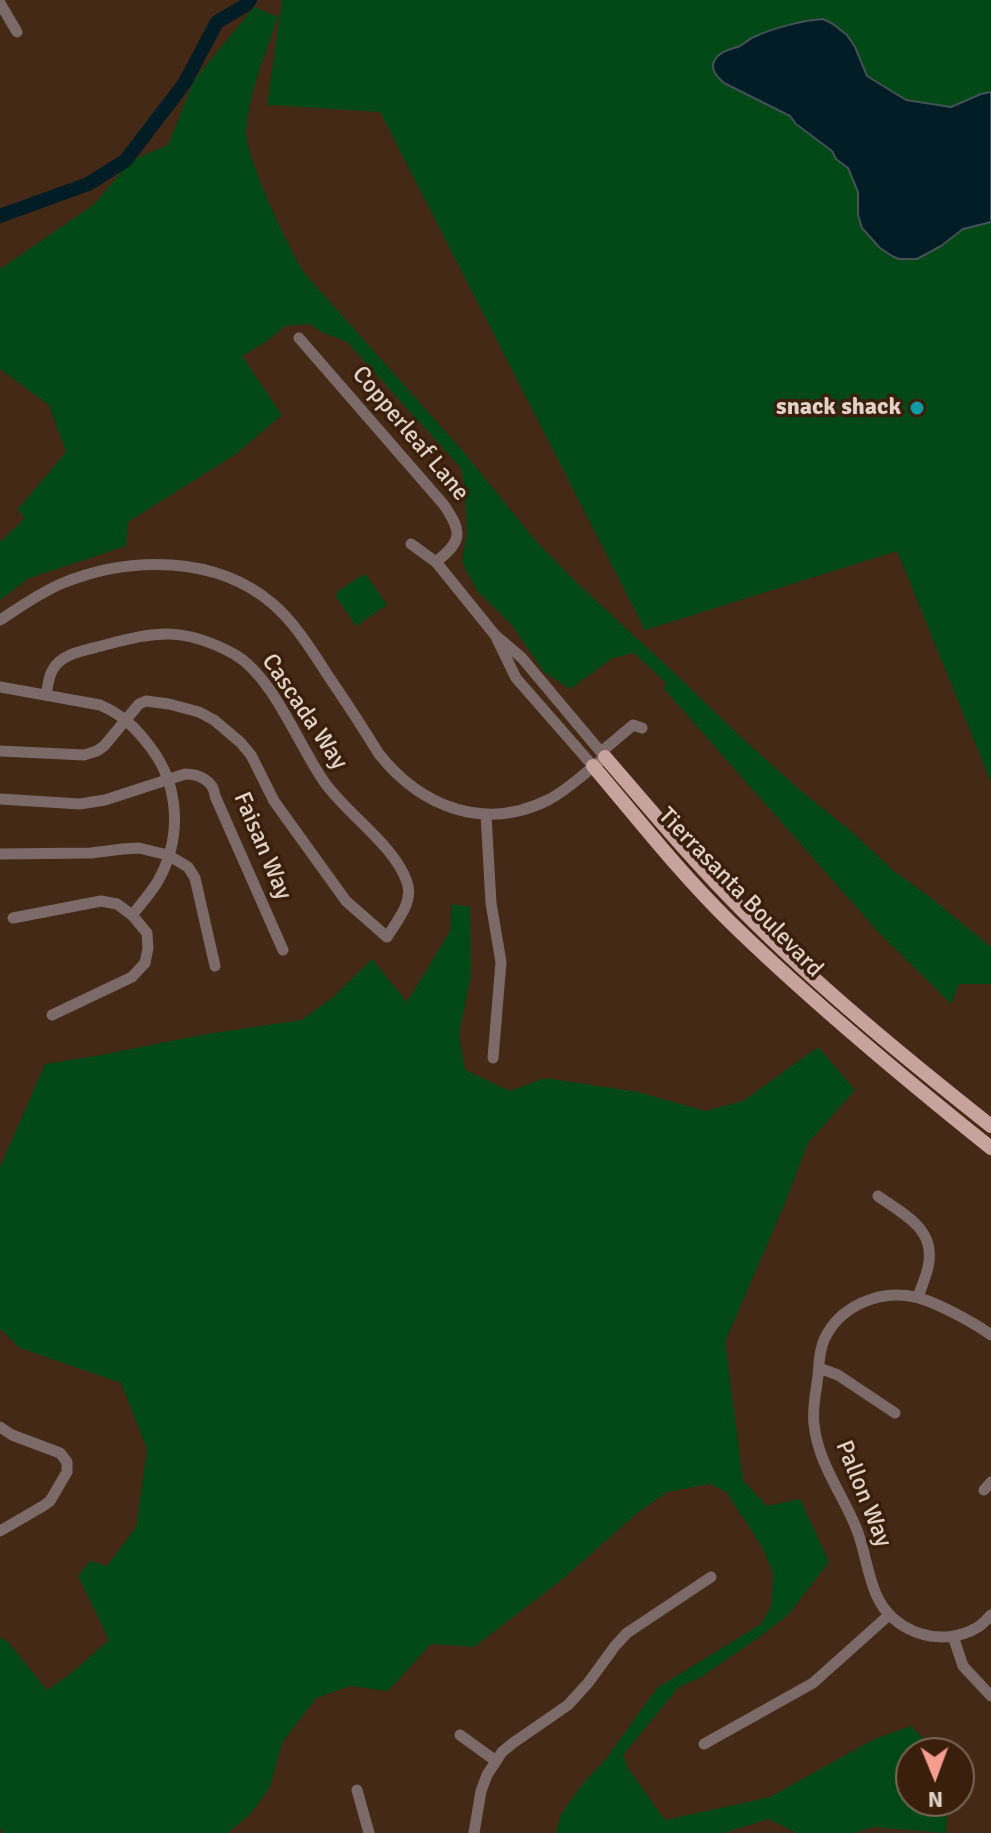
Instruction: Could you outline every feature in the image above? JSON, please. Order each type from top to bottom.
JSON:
[{"type":"main road","name":"Tierrasanta Boulevard","points":[[599,758],[689,879],[728,920],[914,1087],[991,1148]]},
{"type":"main road","name":"Tierrasanta Boulevard","points":[[599,758],[743,911],[817,981],[927,1076],[991,1126]]},
{"type":"main road","points":[[815,1001],[825,999],[855,1023],[872,1029]]},
{"type":"street","points":[[0,3],[17,32]]},
{"type":"street","name":"Copperleaf Lane","points":[[299,338],[454,520],[457,537],[451,549],[436,562]]},
{"type":"street","name":"Tierrasanta Boulevard","points":[[411,544],[436,562],[495,635],[522,658],[599,758]]},
{"type":"street","points":[[0,620],[47,590],[98,571],[126,566],[172,565],[223,575],[252,589],[273,604],[301,635],[390,767],[418,792],[453,808],[486,815],[518,810],[549,800],[633,725],[642,728]]},
{"type":"street","name":"Cascada Way","points":[[46,695],[56,664],[68,656],[141,635],[166,633],[190,636],[213,643],[238,657],[258,675],[298,735],[325,784],[398,863],[408,885],[408,895],[406,907],[387,937],[346,901],[274,801],[251,755],[214,720],[199,712],[146,701],[139,704],[126,719]]},
{"type":"street","name":"Tierrasanta Boulevard","points":[[495,635],[516,678],[599,758]]},
{"type":"street","points":[[0,687],[100,705],[116,712],[137,730],[162,762],[175,807],[174,839],[156,884],[132,915]]},
{"type":"street","points":[[0,751],[84,755],[104,746],[126,719]]},
{"type":"street","name":"Faisan Way","points":[[0,799],[80,804],[105,800],[168,779],[194,774],[208,781],[283,950]]},
{"type":"street","points":[[486,815],[491,903],[501,962],[493,1058]]},
{"type":"street","points":[[0,854],[91,853],[139,848],[168,855],[188,867],[195,878],[215,966]]},
{"type":"street","points":[[13,918],[101,901],[117,904],[132,915],[147,933],[145,963],[132,977],[52,1015]]},
{"type":"street","points":[[878,1196],[920,1227],[928,1239],[929,1265],[918,1297]]},
{"type":"street","name":"Pallon Way","points":[[889,1615],[876,1594],[859,1534],[847,1505],[822,1462],[813,1423],[824,1339],[851,1309],[882,1296],[899,1295],[918,1297],[978,1325],[991,1335]]},
{"type":"street","points":[[819,1368],[838,1375],[895,1413]]},
{"type":"street","points":[[0,1427],[12,1435],[60,1453],[67,1462],[67,1472],[50,1501],[0,1531]]},
{"type":"street","points":[[474,1833],[481,1791],[496,1761],[513,1743],[568,1705],[627,1633],[711,1577]]},
{"type":"street","points":[[704,1744],[813,1683],[889,1615],[908,1629],[927,1636],[953,1636],[979,1627],[991,1615]]},
{"type":"street","points":[[953,1636],[963,1666],[991,1696]]},
{"type":"street","points":[[460,1735],[496,1761]]},
{"type":"street","points":[[357,1790],[369,1833]]},
{"type":"green space","points":[[282,0],[991,0],[991,782],[897,551],[645,630],[380,112],[267,105]]},
{"type":"green space","points":[[254,7],[278,17],[250,102],[247,143],[270,204],[306,275],[461,449],[535,540],[577,583],[800,790],[894,871],[991,947],[991,984],[959,984],[951,1004],[879,933],[664,689],[666,683],[634,653],[613,658],[570,689],[544,672],[511,624],[477,591],[462,562],[467,531],[461,468],[347,342],[310,324],[285,326],[242,356],[282,415],[236,454],[128,522],[126,546],[29,578],[0,600],[0,542],[24,519],[18,509],[66,452],[49,405],[0,369],[0,269],[93,205],[132,160],[168,145],[194,80]]},
{"type":"green space","points":[[362,575],[367,576],[387,605],[356,626],[336,597],[337,592]]},
{"type":"green space","points":[[452,904],[470,907],[471,975],[459,1034],[465,1070],[510,1091],[545,1078],[638,1092],[705,1111],[743,1101],[818,1047],[855,1090],[808,1143],[725,1342],[743,1480],[767,1506],[800,1499],[829,1562],[788,1615],[701,1677],[679,1687],[623,1755],[628,1768],[665,1820],[770,1797],[874,1739],[911,1726],[922,1737],[895,1737],[895,1817],[946,1817],[946,1833],[873,1827],[855,1833],[797,1833],[768,1819],[724,1833],[556,1833],[561,1814],[657,1688],[761,1624],[771,1606],[773,1573],[762,1547],[726,1492],[710,1484],[667,1492],[636,1514],[564,1578],[474,1647],[431,1644],[388,1691],[350,1686],[316,1698],[282,1743],[270,1787],[251,1813],[228,1833],[3,1833],[0,1827],[0,1637],[8,1642],[47,1690],[109,1640],[78,1576],[90,1561],[107,1566],[136,1527],[147,1449],[121,1383],[20,1348],[0,1329],[0,1167],[45,1064],[301,1020],[332,998],[372,959],[407,1002],[450,931]]},
{"type":"water","points":[[823,19],[847,35],[867,76],[906,100],[951,107],[991,92],[991,222],[963,229],[917,259],[892,256],[862,228],[858,215],[858,192],[848,168],[836,159],[832,151],[790,116],[724,83],[714,71],[713,64],[719,55],[754,37],[789,25]]},
{"type":"waterway","points":[[0,216],[88,184],[125,161],[184,84],[217,22],[250,0]]},
{"type":"place","name":"snack shack","points":[[917,408]]}]
